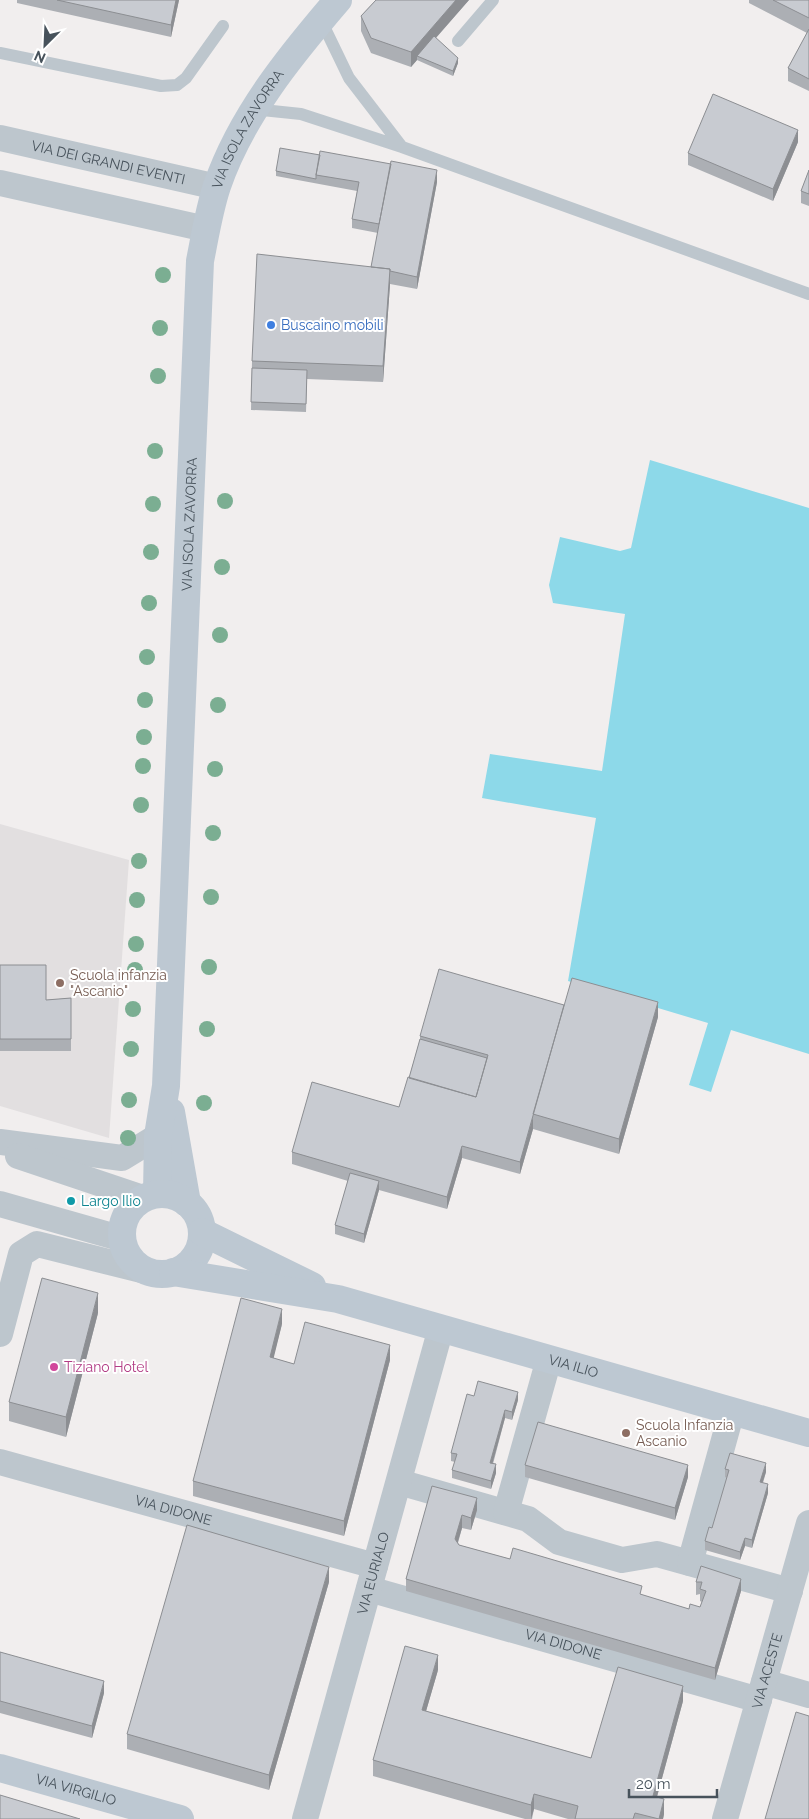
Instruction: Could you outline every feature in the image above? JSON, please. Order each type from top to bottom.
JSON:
[{"type":"main road","name":"VIA ISOLA ZAVORRA","points":[[150,1196],[166,1086],[200,261],[217,187],[232,149],[253,109],[329,10]]},
{"type":"main road","name":"VIA ISOLA ZAVORRA","points":[[166,1086],[187,1203]]},
{"type":"main road","points":[[150,1196],[176,1196],[187,1203],[195,1210],[202,1232],[201,1246],[195,1257],[185,1267],[161,1272],[130,1257],[123,1239],[125,1220],[134,1206],[150,1196]]},
{"type":"main road","name":"VIA ILIO","points":[[202,1232],[338,1299]]},
{"type":"main road","name":"VIA ILIO","points":[[161,1272],[338,1299],[809,1433]]},
{"type":"main road","name":"VIA VIRGILIO","points":[[0,1768],[180,1819]]},
{"type":"street","name":"VIA DEI GRANDI EVENTI","points":[[0,138],[217,187]]},
{"type":"street","points":[[0,184],[206,229]]},
{"type":"street","points":[[0,1142],[122,1158],[158,1136]]},
{"type":"street","points":[[0,1150],[150,1196]]},
{"type":"street","points":[[0,1204],[123,1239]]},
{"type":"street","points":[[0,1334],[21,1254],[37,1244],[161,1272]]},
{"type":"street","name":"VIA EURIALO","points":[[305,1819],[441,1328]]},
{"type":"street","points":[[506,1512],[549,1359]]},
{"type":"street","points":[[690,1563],[732,1411]]},
{"type":"street","name":"VIA DIDONE","points":[[0,1462],[372,1578],[761,1691],[809,1695]]},
{"type":"street","points":[[399,1482],[528,1518],[559,1542],[622,1560],[657,1554],[790,1591]]},
{"type":"street","name":"VIA ACESTE","points":[[725,1819],[809,1523]]},
{"type":"lane","points":[[458,40],[493,0]]},
{"type":"lane","points":[[329,10],[349,78],[402,147]]},
{"type":"lane","points":[[0,52],[161,86],[177,85],[186,78],[222,26]]},
{"type":"lane","points":[[253,109],[302,114],[402,147],[809,294]]},
{"type":"shaded area","name":"Scuola infanzia \"Ascanio\"","points":[[0,824],[129,860],[109,1138],[0,1106]]},
{"type":"water","points":[[650,460],[809,508],[809,1054],[731,1030],[711,1092],[689,1085],[708,1023],[568,981],[596,818],[482,798],[490,754],[602,771],[625,614],[553,603],[549,585],[560,537],[620,551],[631,548]]},
{"type":"building","points":[[57,0],[176,0],[171,25]]},
{"type":"building","points":[[376,0],[456,0],[411,52],[371,38],[361,16]]},
{"type":"building","points":[[773,0],[809,0],[809,18]]},
{"type":"building","points":[[809,29],[809,79],[788,68]]},
{"type":"building","points":[[434,36],[458,58],[453,71],[417,56]]},
{"type":"building","points":[[713,94],[798,130],[773,189],[688,153]]},
{"type":"building","points":[[280,148],[320,155],[316,179],[276,171]]},
{"type":"building","points":[[320,151],[391,164],[379,224],[352,219],[359,182],[316,175]]},
{"type":"building","points":[[391,161],[437,170],[417,277],[390,271],[390,269],[371,267]]},
{"type":"building","points":[[809,170],[809,194],[801,191]]},
{"type":"building","points":[[257,254],[390,269],[383,366],[252,361]]},
{"type":"building","points":[[252,368],[307,370],[306,404],[251,402]]},
{"type":"building","points":[[0,965],[46,965],[46,1000],[71,998],[71,1039],[0,1039]]},
{"type":"building","points":[[439,969],[564,1005],[520,1162],[462,1146],[447,1197],[292,1152],[312,1082],[399,1107],[408,1077],[476,1097],[488,1055],[420,1036]]},
{"type":"building","points":[[572,978],[658,1002],[619,1139],[533,1114]]},
{"type":"building","points":[[420,1039],[487,1058],[476,1097],[409,1078]]},
{"type":"building","points":[[350,1173],[379,1181],[364,1234],[335,1225]]},
{"type":"building","name":"Tiziano Hotel","points":[[42,1278],[98,1293],[66,1417],[9,1402]]},
{"type":"building","points":[[241,1298],[282,1309],[270,1357],[294,1364],[305,1322],[390,1345],[344,1521],[193,1481]]},
{"type":"building","points":[[478,1381],[518,1392],[512,1412],[505,1410],[490,1463],[496,1464],[491,1481],[452,1470],[457,1454],[451,1453],[467,1394],[474,1396]]},
{"type":"building","points":[[538,1422],[688,1465],[675,1508],[525,1465]]},
{"type":"building","points":[[730,1453],[766,1463],[760,1482],[768,1484],[752,1540],[745,1538],[740,1552],[705,1541],[709,1527],[712,1528],[729,1470],[725,1469]]},
{"type":"building","points":[[432,1486],[477,1498],[471,1518],[462,1515],[455,1539],[459,1545],[510,1559],[513,1548],[642,1586],[640,1594],[689,1609],[690,1604],[700,1607],[706,1591],[700,1589],[702,1582],[696,1582],[701,1566],[741,1579],[715,1668],[406,1579]]},
{"type":"building","points":[[187,1525],[329,1567],[269,1775],[127,1734]]},
{"type":"building","points":[[405,1646],[438,1655],[422,1710],[591,1758],[618,1667],[683,1686],[653,1796],[664,1799],[659,1819],[635,1813],[633,1819],[575,1819],[578,1806],[534,1794],[531,1805],[373,1760]]},
{"type":"building","points":[[0,1652],[104,1681],[92,1726],[0,1701]]},
{"type":"building","points":[[796,1712],[809,1716],[809,1819],[765,1819]]},
{"type":"building","points":[[0,1795],[80,1819],[0,1819]]},
{"type":"place","name":"Buscaino mobili","points":[[271,325]]},
{"type":"place","name":"Scuola infanzia \"Ascanio\"","points":[[60,983]]},
{"type":"place","name":"Largo Ilio","points":[[71,1201]]},
{"type":"place","name":"Tiziano Hotel","points":[[54,1367]]},
{"type":"place","name":"Scuola Infanzia Ascanio","points":[[626,1433]]}]
